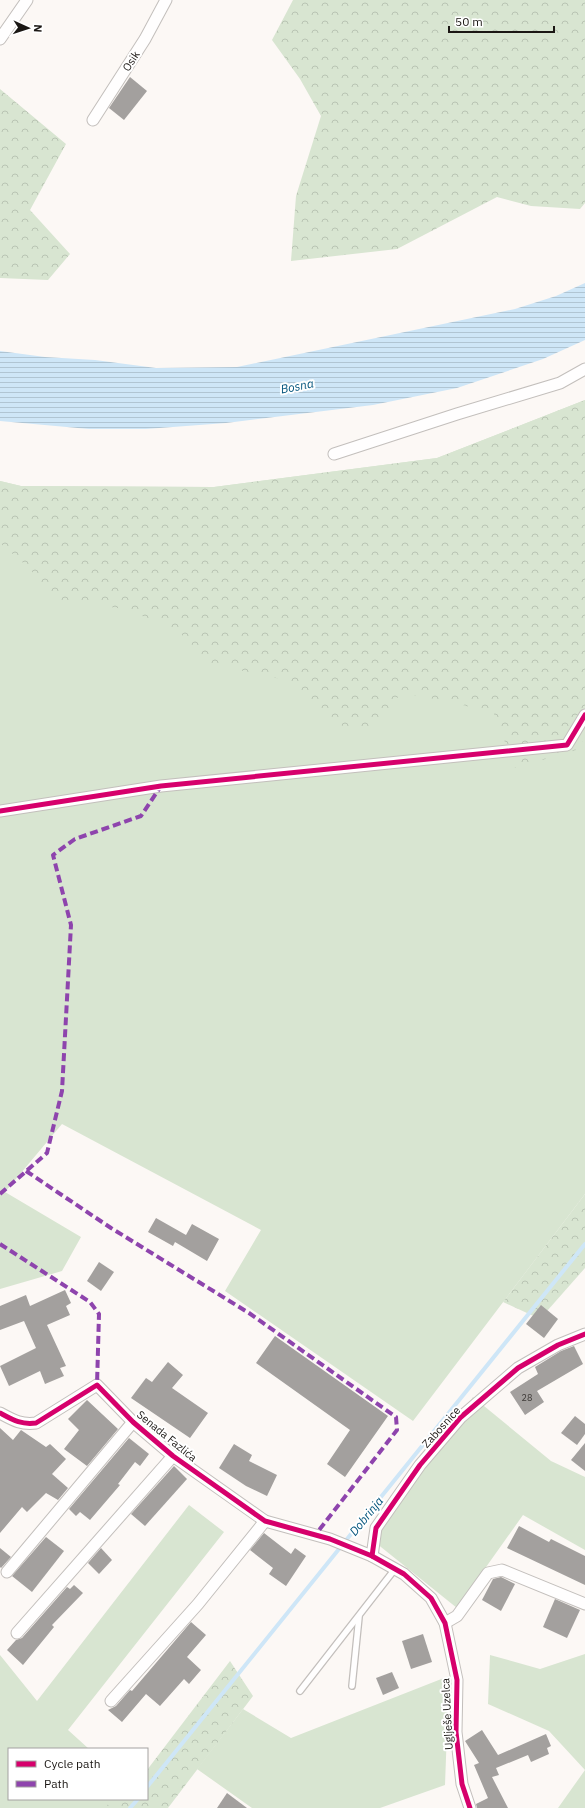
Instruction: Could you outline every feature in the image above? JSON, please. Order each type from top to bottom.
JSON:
[{"type":"street","points":[[0,39],[26,0]]},
{"type":"street","name":"Osik","points":[[93,120],[145,39],[166,0]]},
{"type":"street","points":[[334,454],[457,414],[560,383],[585,369]]},
{"type":"street","points":[[0,811],[161,786],[567,745],[585,715]]},
{"type":"street","name":"Zabosnice","points":[[372,1556],[376,1528],[420,1465],[461,1417],[518,1368],[558,1345],[585,1334]]},
{"type":"street","name":"Senada Fazlića","points":[[0,1413],[18,1423],[36,1423],[97,1385],[133,1422],[173,1456],[265,1520],[330,1539]]},
{"type":"street","name":"Senada Fazlića","points":[[7,1572],[133,1422]]},
{"type":"street","name":"Senada Fazlića","points":[[16,1633],[173,1456]]},
{"type":"street","points":[[111,1701],[198,1604],[265,1520]]},
{"type":"street","name":"Uglješe Uzelca","points":[[330,1539],[372,1556],[404,1574],[431,1598],[445,1623],[457,1680],[456,1732],[462,1784],[470,1808]]},
{"type":"street","points":[[445,1623],[457,1616],[488,1573],[502,1570],[585,1604]]},
{"type":"lane","points":[[300,1691],[395,1569]]},
{"type":"lane","points":[[352,1686],[359,1616]]},
{"type":"green space","points":[[293,0],[585,0],[585,203],[580,209],[531,206],[497,197],[397,249],[291,261],[296,196],[321,116],[300,79],[272,40]]},
{"type":"green space","points":[[0,89],[66,144],[30,210],[70,254],[48,280],[0,278]]},
{"type":"green space","points":[[585,400],[585,1194],[413,1421],[225,1291],[261,1230],[62,1124],[5,1192],[81,1237],[62,1271],[0,1289],[0,481],[21,486],[214,487],[437,458]]},
{"type":"green space","points":[[585,400],[585,738],[576,750],[515,768],[494,714],[456,703],[401,693],[376,727],[347,730],[290,681],[211,664],[176,629],[124,609],[55,599],[29,568],[0,543],[0,481],[21,486],[214,487],[437,458]]},
{"type":"green space","points":[[585,1194],[585,1268],[540,1319],[503,1302]]},
{"type":"green space","points":[[473,1397],[551,1461],[585,1477],[585,1550],[523,1515],[457,1608],[371,1539]]},
{"type":"green space","points":[[189,1505],[224,1532],[68,1730],[88,1748],[8,1748],[8,1800],[117,1800],[106,1808],[0,1808],[0,1655],[37,1701]]},
{"type":"green space","points":[[585,1654],[585,1770],[549,1731],[488,1704],[490,1655],[540,1669]]},
{"type":"green space","points":[[230,1661],[253,1696],[168,1808],[103,1808],[115,1800],[148,1800],[148,1769]]},
{"type":"green space","points":[[449,1676],[445,1785],[380,1808],[252,1808],[197,1769],[243,1709],[291,1738]]},
{"type":"green space","points":[[585,1770],[585,1808],[558,1808]]},
{"type":"water","name":"Bosna","points":[[585,283],[585,340],[543,359],[457,388],[373,405],[226,423],[146,429],[89,429],[0,421],[0,351],[45,357],[95,360],[156,368],[237,367],[515,309],[556,296]]},
{"type":"building","points":[[130,77],[147,91],[124,120],[109,108]]},
{"type":"building","points":[[156,1218],[186,1235],[192,1224],[219,1239],[207,1261],[175,1242],[173,1246],[148,1232]]},
{"type":"building","points":[[99,1262],[114,1272],[101,1291],[87,1281]]},
{"type":"building","points":[[65,1290],[71,1303],[66,1306],[70,1315],[47,1325],[66,1366],[60,1368],[64,1376],[45,1384],[40,1371],[9,1386],[0,1366],[36,1348],[24,1321],[0,1330],[0,1306],[26,1295],[30,1306]]},
{"type":"building","points":[[541,1305],[558,1319],[544,1338],[526,1324]]},
{"type":"building","points":[[275,1336],[388,1416],[345,1477],[327,1464],[350,1430],[256,1363]]},
{"type":"building","points":[[574,1346],[583,1364],[537,1391],[544,1402],[525,1415],[510,1392],[538,1374],[535,1367],[561,1351]]},
{"type":"building","points":[[168,1362],[183,1375],[172,1388],[208,1413],[190,1438],[131,1398],[146,1378],[152,1382]]},
{"type":"building","points":[[87,1400],[118,1429],[87,1466],[64,1449],[79,1430],[68,1419]]},
{"type":"building","points":[[575,1416],[585,1424],[585,1434],[577,1445],[561,1433]]},
{"type":"building","points":[[0,1428],[13,1440],[21,1430],[46,1447],[50,1444],[66,1459],[52,1474],[68,1488],[58,1500],[46,1493],[27,1512],[22,1507],[0,1533]]},
{"type":"building","points":[[129,1438],[149,1454],[140,1466],[135,1462],[118,1484],[120,1485],[90,1520],[80,1512],[76,1516],[69,1509]]},
{"type":"building","points":[[585,1443],[585,1471],[571,1460]]},
{"type":"building","points":[[234,1444],[252,1455],[249,1461],[277,1475],[267,1496],[246,1486],[219,1468]]},
{"type":"building","points":[[174,1466],[187,1479],[145,1526],[131,1514]]},
{"type":"building","points":[[519,1526],[549,1542],[551,1539],[585,1556],[585,1585],[507,1548]]},
{"type":"building","points":[[264,1533],[291,1554],[295,1548],[306,1556],[286,1586],[269,1574],[273,1568],[250,1550]]},
{"type":"building","points":[[46,1537],[64,1551],[32,1592],[12,1576]]},
{"type":"building","points":[[0,1548],[11,1557],[1,1568],[0,1567]]},
{"type":"building","points":[[101,1548],[112,1560],[99,1574],[88,1563]]},
{"type":"building","points":[[501,1577],[515,1584],[501,1611],[482,1600],[493,1579]]},
{"type":"building","points":[[74,1585],[83,1593],[52,1625],[54,1627],[23,1665],[7,1650],[16,1640],[22,1638],[67,1587],[70,1589]]},
{"type":"building","points":[[555,1599],[580,1610],[567,1638],[543,1627]]},
{"type":"building","points":[[191,1622],[206,1635],[187,1657],[201,1670],[189,1684],[184,1679],[160,1706],[146,1694],[122,1722],[108,1710],[116,1706],[130,1690],[132,1691]]},
{"type":"building","points":[[423,1634],[432,1662],[411,1669],[402,1641]]},
{"type":"building","points":[[392,1672],[399,1688],[383,1695],[376,1678]]},
{"type":"building","points":[[482,1730],[498,1755],[546,1734],[551,1746],[547,1748],[549,1754],[531,1762],[528,1755],[496,1768],[499,1775],[492,1777],[508,1808],[477,1808],[476,1804],[488,1798],[474,1765],[479,1763],[465,1741]]},
{"type":"building","points":[[227,1793],[247,1808],[217,1808]]},
{"type":"waterway","name":"Dobrinja","points":[[148,1786],[585,1244]]},
{"type":"waterway","name":"Dobrinja","points":[[130,1808],[137,1800]]},
{"type":"marked path","points":[[0,1194],[47,1153],[62,1091],[71,925],[53,855],[75,839],[141,816],[161,786]]},
{"type":"marked path","points":[[26,1171],[111,1228],[249,1313],[396,1417],[397,1430],[316,1534]]},
{"type":"marked path","points":[[0,1244],[90,1302],[99,1314],[97,1385]]},
{"type":"cycle path","points":[[0,811],[161,786],[567,745],[585,715]]},
{"type":"cycle path","points":[[372,1556],[376,1528],[420,1465],[461,1417],[518,1368],[558,1345],[585,1334]]},
{"type":"cycle path","points":[[0,1413],[21,1423],[36,1423],[97,1385],[133,1422],[173,1456],[265,1521],[330,1539],[372,1556],[404,1574],[431,1598],[445,1623],[457,1680],[456,1732],[462,1784],[470,1808]]}]
